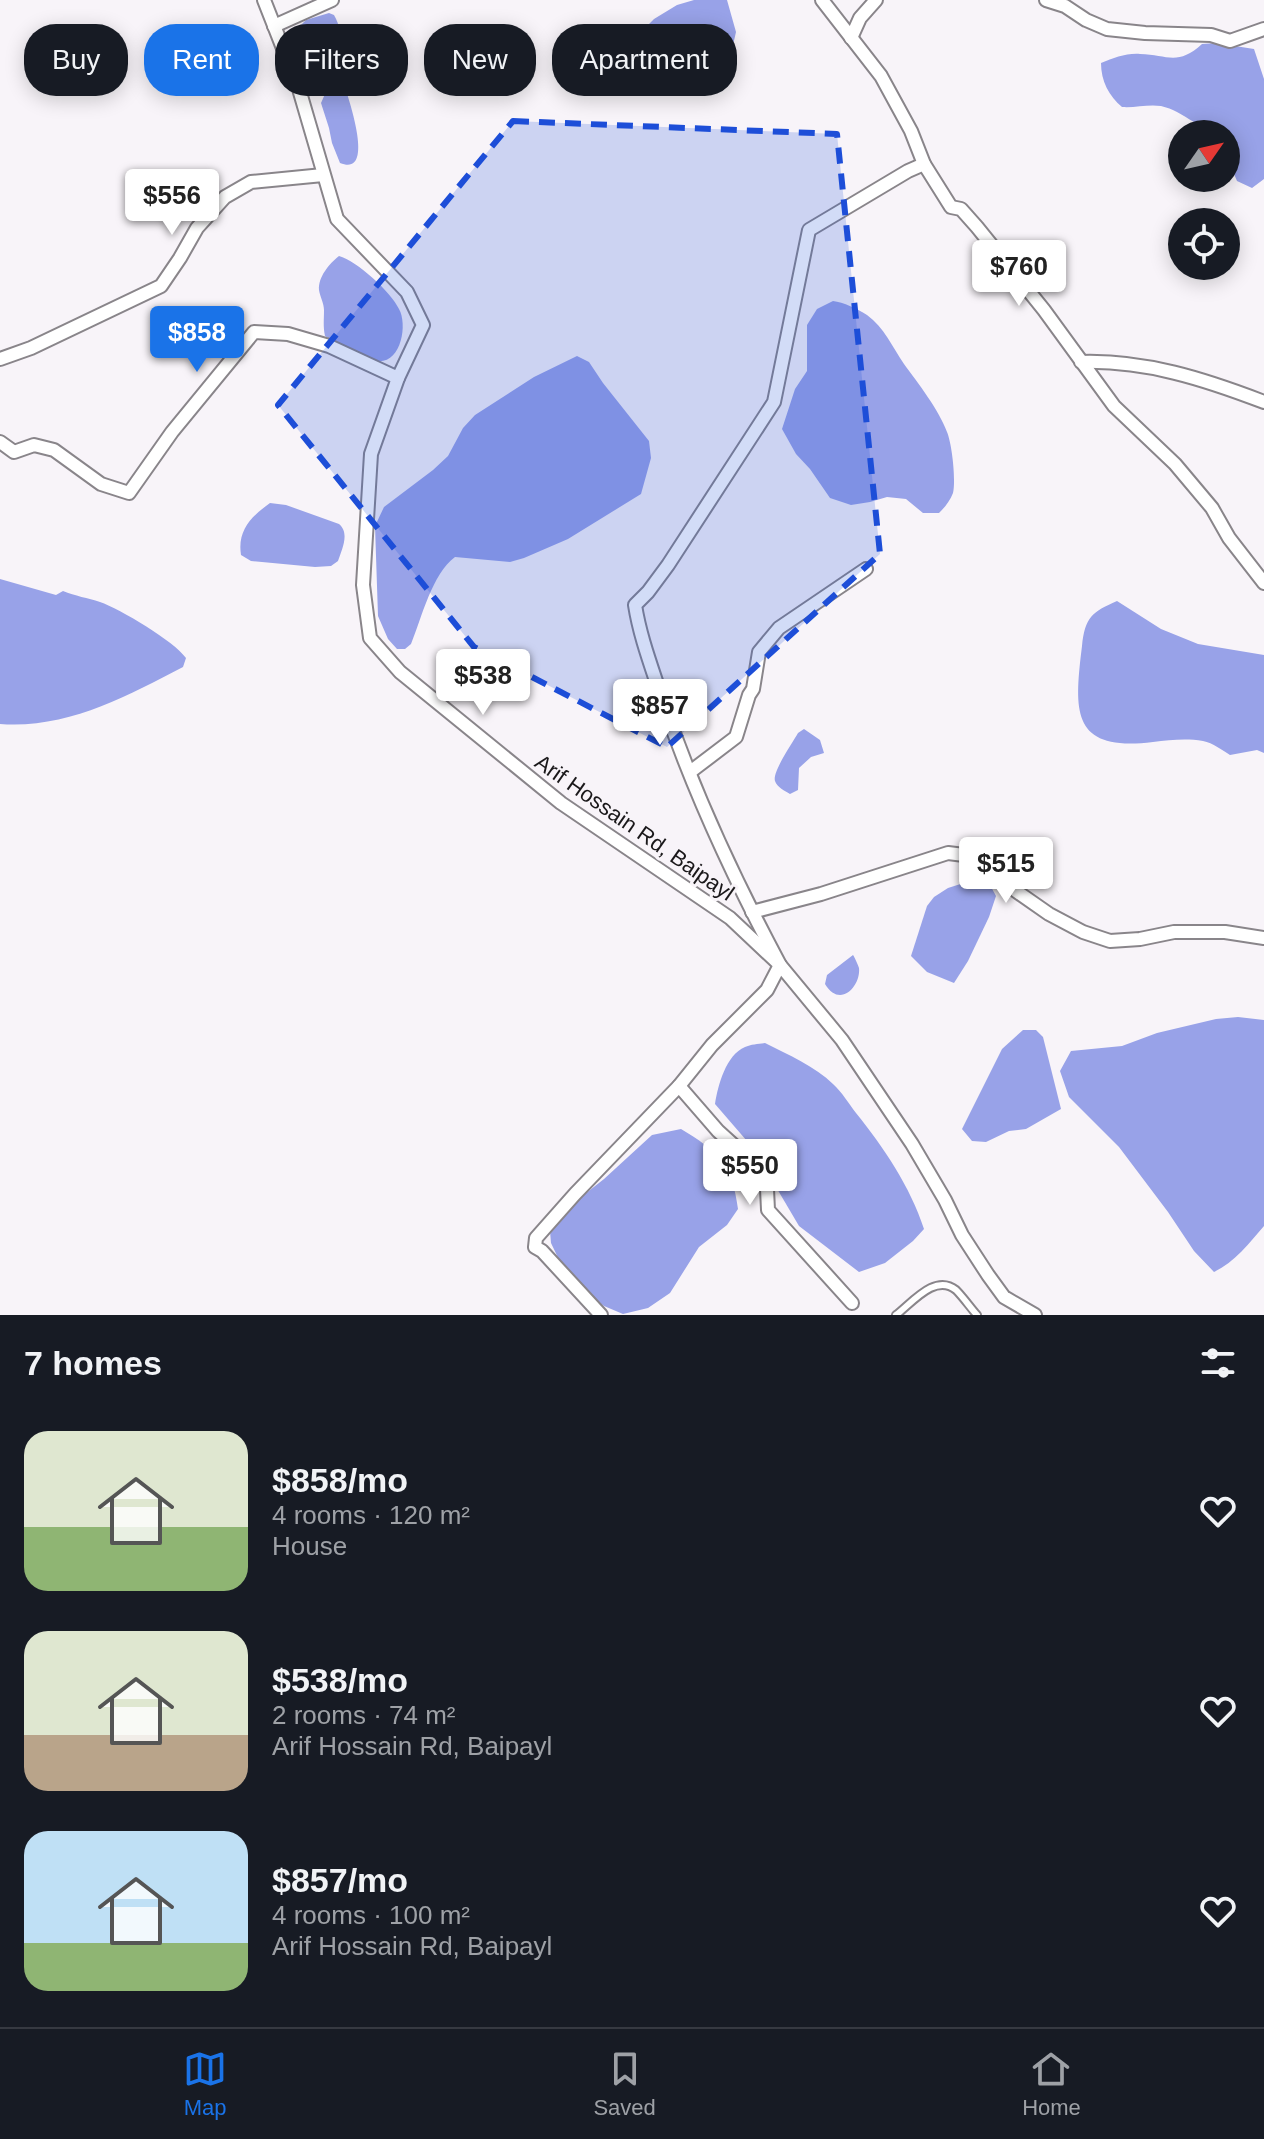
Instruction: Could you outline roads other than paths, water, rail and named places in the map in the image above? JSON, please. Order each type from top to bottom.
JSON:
[{"type":"street","name":"Arif Hossain Rd, Baipayl","points":[[264,0],[299,89],[337,219],[407,292],[423,325],[398,378],[371,454],[363,585],[370,638],[400,672],[561,803],[730,918],[780,965],[842,1040],[912,1144],[962,1235],[1004,1297],[1035,1315]]},
{"type":"street","points":[[274,26],[332,0]]},
{"type":"street","points":[[822,0],[881,76],[911,131],[924,164],[951,207],[961,209],[977,227],[1044,310],[1114,406],[1175,464],[1212,508],[1229,538],[1264,583]]},
{"type":"street","points":[[851,38],[860,18],[876,0]]},
{"type":"street","points":[[1046,0],[1065,6],[1107,29],[1211,35],[1230,41],[1264,29]]},
{"type":"street","points":[[601,1315],[535,1247],[536,1238],[679,1086],[712,1045],[767,990],[780,965],[721,847],[675,735],[639,628],[635,605],[668,565],[774,402],[809,230],[924,164]]},
{"type":"street","points":[[0,359],[31,348],[161,286],[197,228],[225,197],[251,182],[323,175]]},
{"type":"street","points":[[0,442],[14,452],[34,445],[54,450],[101,484],[129,493],[172,432],[254,332],[288,334],[329,346],[398,378]]},
{"type":"street","points":[[1081,362],[1115,361],[1168,370],[1264,402]]},
{"type":"street","points":[[690,772],[736,737],[753,689],[756,660],[762,647],[779,628],[866,569]]},
{"type":"street","points":[[752,912],[821,894],[948,853],[972,856],[992,865],[1016,891],[1049,914],[1083,932],[1110,941],[1174,932],[1225,932],[1264,938]]},
{"type":"street","points":[[679,1086],[718,1131],[750,1160],[767,1189],[768,1210],[852,1303]]},
{"type":"lane","points":[[896,1315],[934,1285],[943,1284],[955,1289],[977,1315]]},
{"type":"water","points":[[694,0],[727,0],[734,24],[649,24],[677,5]]},
{"type":"water","points":[[329,13],[334,15],[338,24],[302,24]]},
{"type":"water","points":[[1202,44],[1254,49],[1264,79],[1264,179],[1252,188],[1240,182],[1240,120],[1191,120],[1161,106],[1122,107],[1104,82],[1101,63],[1135,54],[1179,57]]},
{"type":"water","points":[[324,96],[348,96],[358,137],[356,159],[350,164],[340,163],[321,103]]},
{"type":"water","points":[[339,256],[373,278],[399,309],[403,324],[400,342],[397,351],[385,361],[364,357],[325,336],[319,285],[325,271]]},
{"type":"water","points":[[833,301],[859,310],[878,325],[943,424],[952,453],[954,487],[950,499],[939,513],[923,513],[906,499],[887,497],[851,505],[830,498],[796,454],[782,429],[795,389],[807,371],[807,325],[817,309]]},
{"type":"water","points":[[577,356],[589,362],[649,441],[651,458],[641,494],[568,539],[524,558],[510,562],[455,557],[434,585],[411,644],[405,649],[397,649],[388,639],[378,616],[375,526],[384,507],[448,456],[463,428],[475,415],[534,377]]},
{"type":"water","points":[[270,503],[286,505],[339,524],[345,536],[338,561],[331,566],[315,567],[251,561],[241,555],[241,538],[247,524]]},
{"type":"water","points":[[0,579],[56,595],[63,591],[109,606],[146,626],[180,651],[186,658],[183,667],[95,709],[49,721],[0,724]]},
{"type":"water","points":[[1117,601],[1161,629],[1198,644],[1264,655],[1264,753],[1257,750],[1230,755],[1210,743],[1190,740],[1126,743],[1106,740],[1092,733],[1079,708],[1083,636],[1091,617]]},
{"type":"water","points":[[804,729],[820,740],[824,753],[811,757],[799,768],[798,790],[790,794],[777,785],[775,777],[798,733]]},
{"type":"water","points":[[973,880],[990,885],[996,896],[968,961],[954,983],[927,972],[911,956],[927,906],[934,897],[948,888]]},
{"type":"water","points":[[853,955],[859,968],[857,982],[848,992],[837,995],[825,984],[827,975]]},
{"type":"water","points":[[1238,1017],[1264,1020],[1264,1226],[1235,1258],[1214,1272],[1194,1251],[1119,1147],[1069,1097],[1060,1071],[1071,1051],[1122,1046],[1157,1033]]},
{"type":"water","points":[[1023,1030],[1036,1030],[1043,1037],[1061,1109],[1026,1129],[1009,1131],[986,1142],[972,1141],[962,1129],[1002,1049]]},
{"type":"water","points":[[765,1043],[810,1066],[836,1087],[904,1183],[924,1229],[885,1263],[859,1272],[799,1226],[753,1148],[715,1104],[721,1080],[733,1057],[747,1046]]},
{"type":"water","points":[[681,1129],[714,1152],[721,1161],[732,1182],[738,1209],[727,1225],[699,1247],[670,1293],[648,1308],[623,1314],[604,1306],[582,1290],[561,1264],[551,1243],[550,1231],[576,1201],[652,1135]]}]
